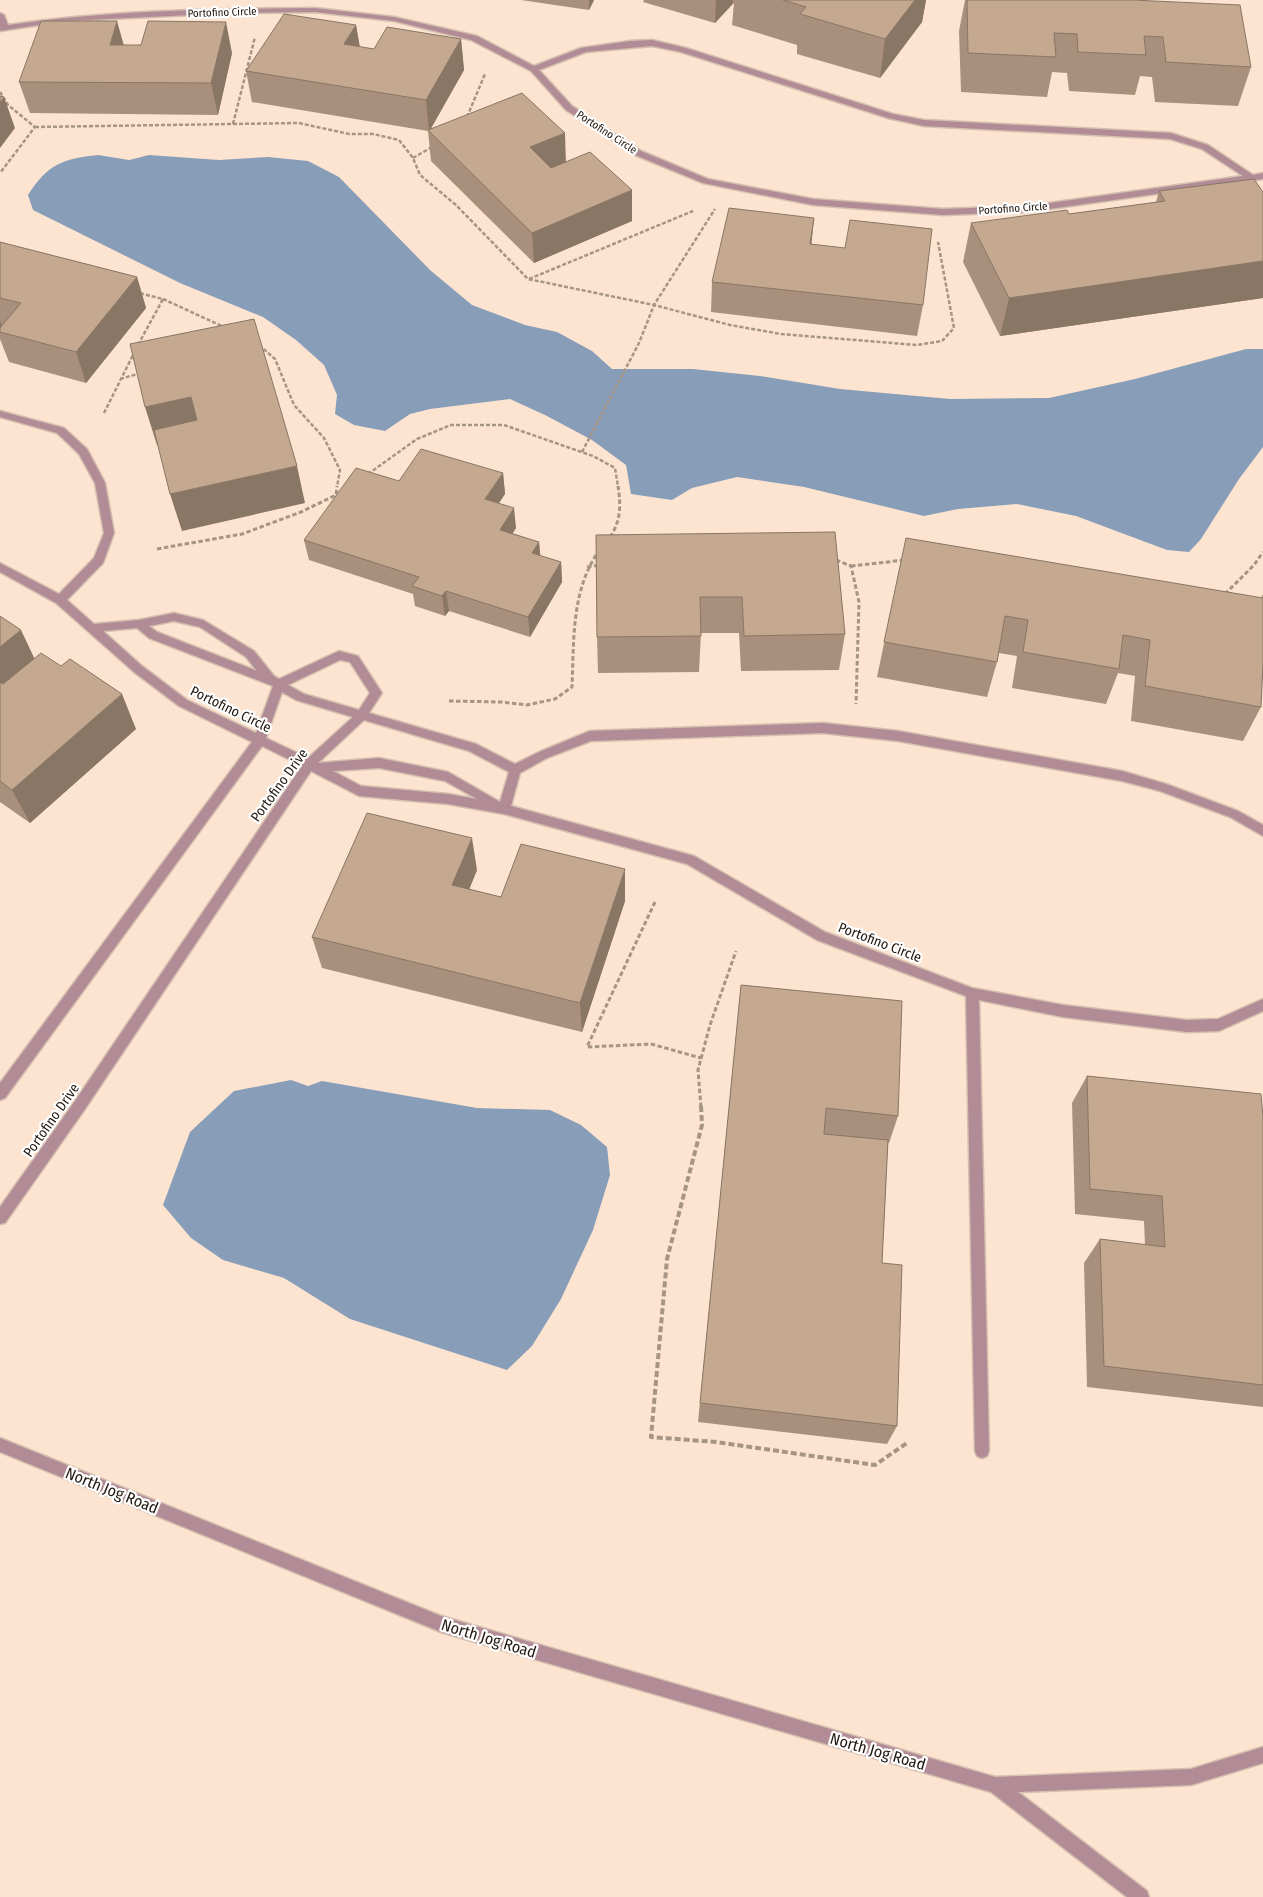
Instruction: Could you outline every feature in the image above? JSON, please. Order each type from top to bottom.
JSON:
[{"type":"street","points":[[233,0],[233,11]]},
{"type":"street","name":"Portofino Circle","points":[[2,28],[66,19],[233,11],[315,10],[394,19],[474,38],[534,69],[570,108],[638,153],[706,181],[813,202],[943,212],[1028,209],[1263,176]]},
{"type":"street","points":[[0,15],[2,28]]},
{"type":"street","points":[[534,69],[584,50],[652,43],[683,50],[891,116],[924,123],[1171,136],[1205,147],[1250,177]]},
{"type":"street","points":[[0,414],[60,430],[83,452],[100,483],[109,533],[100,560],[60,600]]},
{"type":"street","name":"Portofino Circle","points":[[0,567],[60,600],[138,669],[183,703],[314,766],[358,791],[448,799],[504,809],[690,860],[821,936],[972,993],[1063,1011],[1187,1026],[1219,1025],[1263,1006]]},
{"type":"street","points":[[92,628],[139,624],[174,617],[202,624],[250,654],[274,682]]},
{"type":"street","points":[[139,624],[153,635],[274,682],[300,697],[472,747],[515,770]]},
{"type":"street","name":"Portofino Drive","points":[[0,1218],[314,766],[362,716],[376,693],[354,658],[339,655],[274,682]]},
{"type":"street","points":[[0,1094],[260,740],[274,682]]},
{"type":"street","points":[[504,809],[515,770],[543,754],[590,736],[823,728],[898,736],[1122,776],[1162,786],[1234,814],[1263,831]]},
{"type":"street","name":"Portofino Circle","points":[[314,766],[379,763],[448,777],[504,809]]},
{"type":"street","points":[[972,993],[982,1451]]},
{"type":"street","name":"North Jog Road","points":[[0,1445],[441,1624],[994,1785],[1191,1777],[1263,1755]]},
{"type":"street","name":"North Jog Road","points":[[994,1785],[1141,1897]]},
{"type":"path","points":[[233,124],[256,33]]},
{"type":"path","points":[[465,121],[486,72]]},
{"type":"path","points":[[0,92],[8,105],[35,127],[299,123],[349,134],[373,134],[399,140],[413,158],[420,175],[456,205],[528,279],[654,305],[730,325],[781,334],[917,345],[942,341],[954,328],[938,242]]},
{"type":"path","points":[[0,173],[35,127]]},
{"type":"path","points":[[413,158],[438,144]]},
{"type":"path","points":[[582,452],[638,343],[654,305],[718,204]]},
{"type":"path","points":[[528,279],[693,211]]},
{"type":"path","points":[[134,292],[163,300],[230,330]]},
{"type":"path","points":[[104,412],[163,300]]},
{"type":"path","points":[[256,342],[275,359],[294,405],[324,438],[340,470],[336,494]]},
{"type":"path","points":[[120,379],[146,371]]},
{"type":"path","points":[[366,475],[417,439],[451,425],[504,425],[582,452],[615,468],[621,502],[615,532],[610,538]]},
{"type":"path","points":[[157,549],[242,534],[301,512],[344,490]]},
{"type":"path","points":[[449,701],[502,702],[527,705],[555,698],[572,687],[576,618],[582,579],[587,567],[599,550]]},
{"type":"path","points":[[1220,600],[1254,565],[1263,552]]},
{"type":"path","points":[[828,557],[851,566],[911,560]]},
{"type":"path","points":[[587,567],[602,565]]},
{"type":"path","points":[[851,566],[859,602],[856,710]]},
{"type":"path","points":[[655,902],[587,1047],[651,1044],[701,1058]]},
{"type":"path","points":[[736,951],[710,1025],[698,1070],[702,1124],[667,1259],[651,1437],[716,1442],[875,1465],[907,1443]]},
{"type":"water","points":[[98,155],[129,160],[149,155],[219,160],[268,157],[308,161],[339,177],[430,270],[472,305],[525,325],[557,332],[592,351],[612,369],[693,369],[760,376],[840,389],[950,399],[1049,398],[1135,379],[1246,349],[1263,349],[1263,447],[1239,479],[1201,539],[1189,552],[1167,550],[1076,516],[1017,504],[958,509],[924,516],[804,487],[737,477],[692,488],[672,500],[631,494],[626,465],[592,440],[510,399],[430,409],[410,414],[385,431],[354,425],[335,414],[337,395],[324,365],[296,340],[263,317],[180,283],[33,210],[28,195],[42,176],[49,170],[65,161]]},
{"type":"water","points":[[291,1080],[308,1086],[322,1081],[477,1108],[550,1110],[581,1125],[607,1147],[610,1175],[593,1230],[561,1299],[532,1346],[507,1370],[350,1319],[284,1278],[223,1260],[191,1238],[163,1205],[190,1132],[234,1091]]},
{"type":"building","points":[[783,0],[915,0],[885,39],[800,14],[806,7]]},
{"type":"building","points":[[967,0],[1133,0],[1240,5],[1251,67],[1166,62],[1163,37],[1144,36],[1146,55],[1078,52],[1077,34],[1054,33],[1056,57],[968,53]]},
{"type":"building","points":[[284,14],[356,25],[344,44],[374,49],[387,27],[461,39],[426,100],[246,71]]},
{"type":"building","points":[[41,21],[117,21],[110,45],[141,45],[148,21],[226,22],[211,83],[19,82]]},
{"type":"building","points":[[522,93],[565,133],[530,147],[551,168],[590,152],[632,190],[532,233],[428,130]]},
{"type":"building","points":[[1254,179],[1263,192],[1263,261],[1009,298],[971,223],[1067,210],[1069,214],[1165,201],[1159,191]]},
{"type":"building","points":[[729,208],[814,218],[810,244],[845,248],[850,220],[932,229],[923,305],[712,282]]},
{"type":"building","points":[[0,242],[137,277],[76,352],[0,332],[0,328],[21,303],[0,298]]},
{"type":"building","points":[[254,319],[297,466],[170,494],[154,430],[197,420],[191,397],[145,407],[130,344]]},
{"type":"building","points":[[421,449],[503,473],[485,499],[514,508],[500,530],[539,542],[532,553],[561,562],[528,617],[446,591],[442,596],[412,586],[419,577],[304,540],[356,468],[399,481]]},
{"type":"building","points":[[835,532],[845,634],[744,636],[742,597],[700,597],[701,636],[597,637],[596,535]]},
{"type":"building","points":[[906,538],[1263,598],[1261,707],[1145,686],[1150,640],[1123,635],[1119,669],[1023,652],[1028,620],[1005,616],[997,662],[884,642]]},
{"type":"building","points":[[0,616],[21,630],[0,647]]},
{"type":"building","points":[[41,653],[61,666],[70,659],[122,694],[12,790],[0,781],[0,682],[3,684]]},
{"type":"building","points":[[367,813],[472,838],[452,885],[501,897],[521,844],[625,869],[580,1003],[312,937]]},
{"type":"building","points":[[741,985],[902,1001],[898,1116],[826,1108],[824,1134],[888,1140],[882,1263],[902,1265],[897,1426],[700,1403]]},
{"type":"building","points":[[1087,1076],[1261,1094],[1263,1117],[1263,1385],[1104,1366],[1100,1239],[1165,1247],[1162,1196],[1090,1189]]}]
